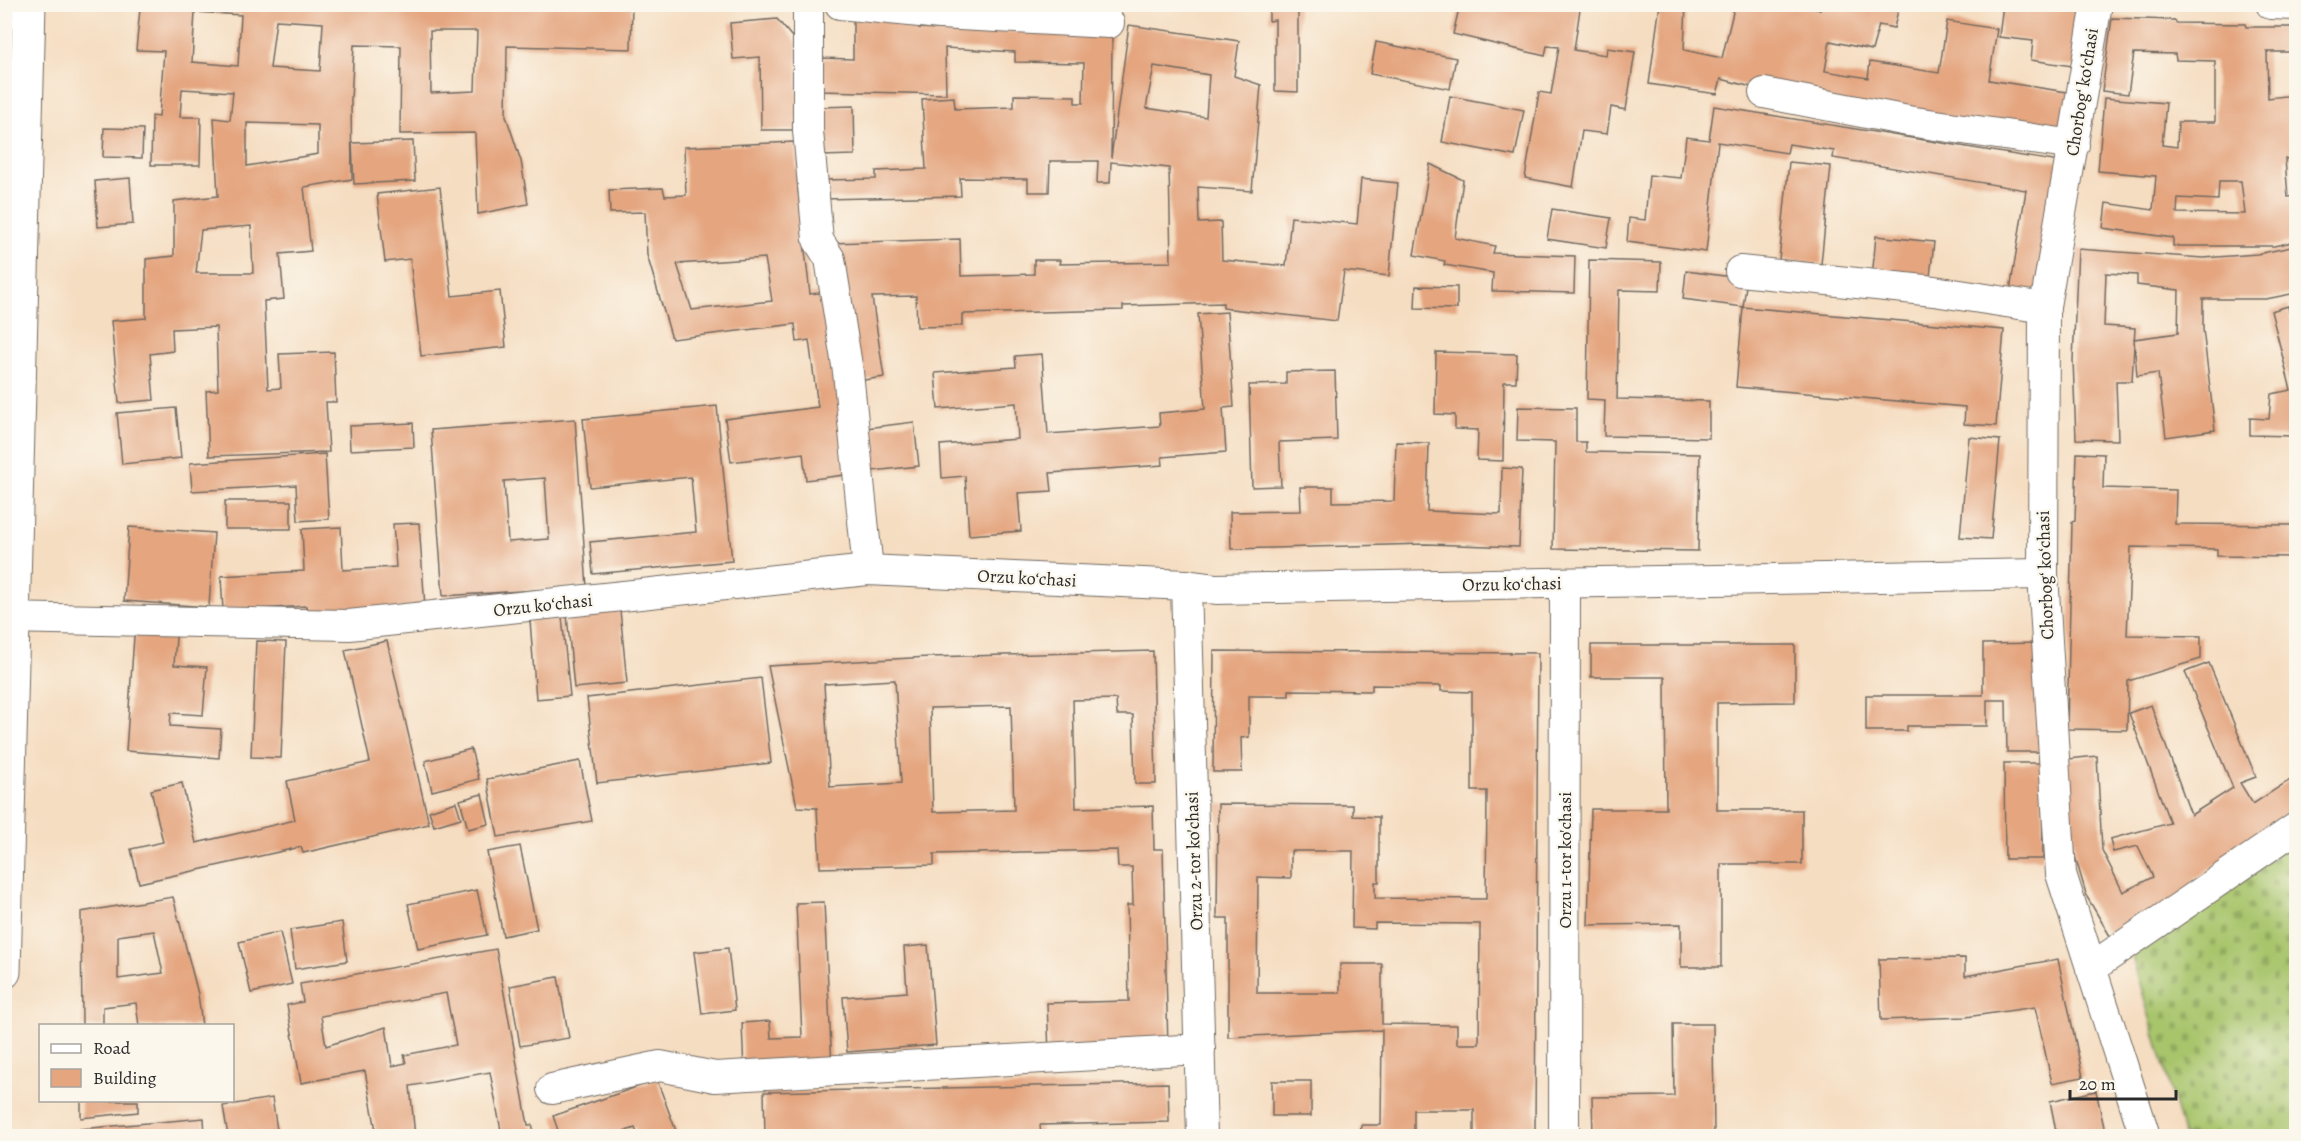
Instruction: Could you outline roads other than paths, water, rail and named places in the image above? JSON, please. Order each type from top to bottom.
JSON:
[{"type":"main road","points":[[4,972],[14,166],[29,4]]},
{"type":"street","points":[[808,4],[808,131],[818,240],[830,259],[848,372],[868,570]]},
{"type":"street","points":[[840,4],[940,14],[1109,23]]},
{"type":"street","name":"Chorbogʻ koʻchasi","points":[[2097,4],[2045,308],[2043,574],[2061,874],[2145,1137]]},
{"type":"street","points":[[2271,4],[2296,5]]},
{"type":"street","points":[[1764,93],[1908,121],[2073,145]]},
{"type":"street","points":[[1740,271],[1934,291],[2045,308]]},
{"type":"street","name":"Orzu koʻchasi","points":[[9,617],[349,625],[868,570],[1186,585],[1216,589],[2043,574]]},
{"type":"street","name":"Orzu 1-tor ko'chasi","points":[[1564,1137],[1565,583]]},
{"type":"street","name":"Orzu 2-tor ko'chasi","points":[[1186,585],[1202,1137]]},
{"type":"street","points":[[2091,968],[2296,828]]},
{"type":"street","points":[[552,1089],[660,1066],[715,1077],[1200,1049]]}]
